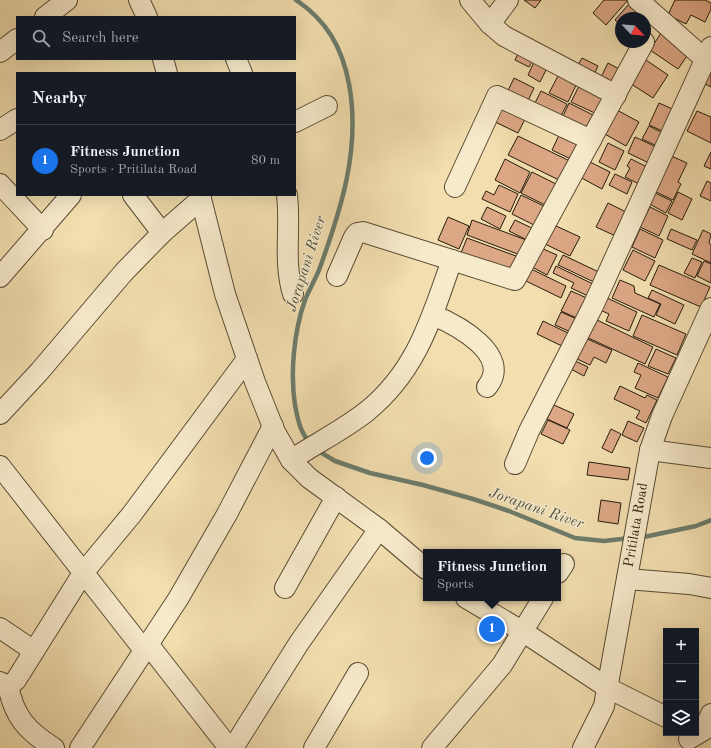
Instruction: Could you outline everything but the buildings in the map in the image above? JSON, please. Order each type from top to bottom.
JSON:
[{"type":"street","points":[[46,16],[67,0]]},
{"type":"street","points":[[139,0],[147,16]]},
{"type":"street","points":[[470,0],[490,24],[504,36],[616,95]]},
{"type":"street","points":[[490,24],[508,0]]},
{"type":"street","points":[[515,464],[529,431],[593,306],[708,53],[657,18],[638,0]]},
{"type":"street","points":[[651,30],[657,18]]},
{"type":"street","points":[[337,276],[354,237],[359,232],[515,280],[641,48]]},
{"type":"street","points":[[163,60],[168,72]]},
{"type":"street","points":[[236,60],[242,72]]},
{"type":"street","points":[[455,187],[497,96],[591,140]]},
{"type":"street","points":[[296,122],[327,106]]},
{"type":"street","points":[[0,130],[16,120]]},
{"type":"street","points":[[0,184],[43,230]]},
{"type":"street","points":[[0,277],[43,230],[70,196]]},
{"type":"street","points":[[134,196],[162,233]]},
{"type":"street","points":[[287,196],[289,213],[287,267],[294,294]]},
{"type":"street","points":[[0,414],[39,372],[124,272],[200,197],[225,294],[247,359],[273,426],[296,457],[309,478],[379,529],[423,566]]},
{"type":"street","points":[[296,457],[366,412],[401,376],[414,356],[433,315],[452,260]]},
{"type":"street","name":"Pritilata Road","points":[[583,748],[604,706],[650,450],[662,416],[711,308]]},
{"type":"street","points":[[433,315],[469,333],[484,348],[495,370],[495,376],[487,387]]},
{"type":"street","points":[[54,748],[36,736],[17,716],[4,684],[13,684],[16,680],[83,573],[132,514],[247,359]]},
{"type":"street","points":[[80,748],[178,599],[227,514],[273,426]]},
{"type":"street","points":[[650,450],[711,458]]},
{"type":"street","points":[[0,466],[83,573],[229,748]]},
{"type":"street","points":[[285,588],[336,497]]},
{"type":"street","points":[[233,748],[299,643],[379,529]]},
{"type":"street","points":[[627,575],[711,588]]},
{"type":"street","points":[[471,601],[522,631],[608,688],[663,716]]},
{"type":"street","points":[[432,748],[502,666],[541,601]]},
{"type":"street","points":[[0,628],[34,651]]},
{"type":"street","points":[[314,748],[358,673]]},
{"type":"street","points":[[688,740],[704,730],[711,714]]},
{"type":"waterway","name":"Jorapani River","points":[[296,0],[307,8],[325,26],[332,36],[346,71],[352,108],[351,155],[347,178],[335,225],[319,270],[301,312],[294,352],[293,379],[295,405],[298,421],[310,443]]},
{"type":"waterway","name":"Jorapani River","points":[[317,450],[335,461],[370,473],[423,485],[473,499],[509,511],[575,538],[604,541],[630,538]]},
{"type":"waterway","name":"Jorapani River","points":[[639,538],[696,526],[711,520]]},
{"type":"place","name":"Fitness Junction","points":[[492,629]]}]
